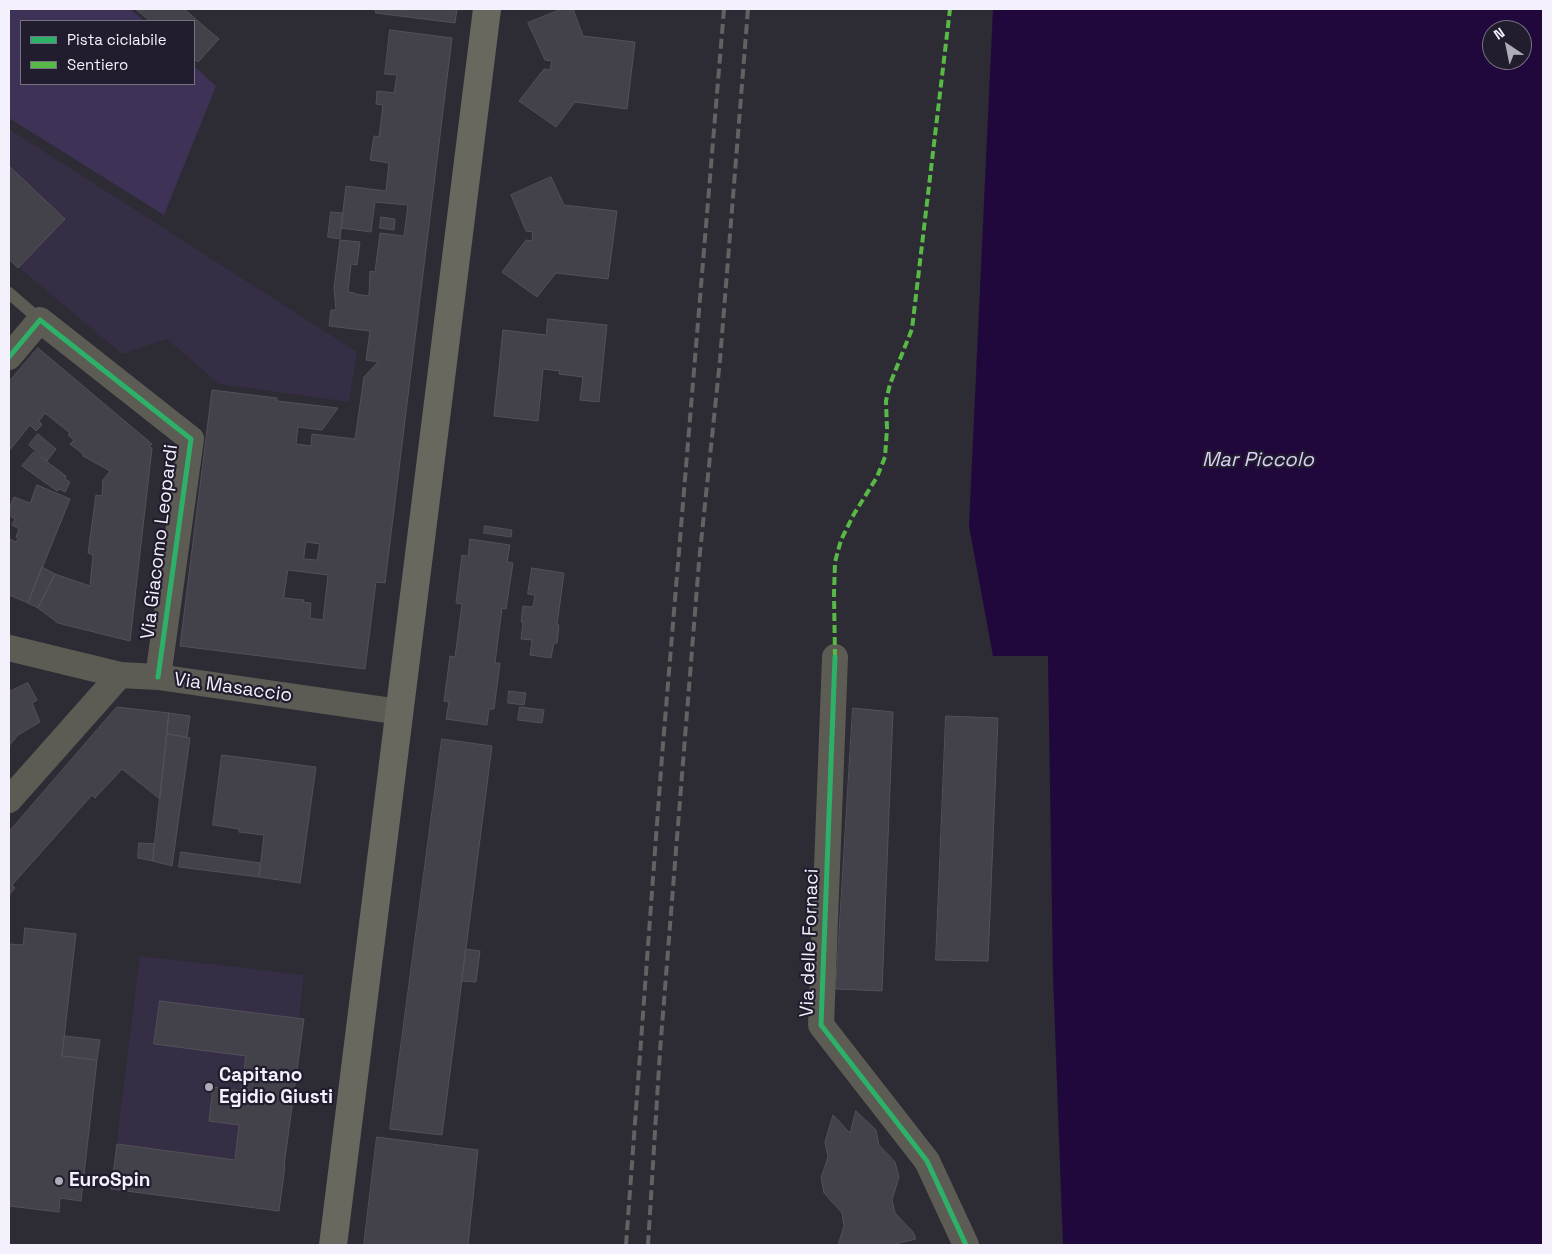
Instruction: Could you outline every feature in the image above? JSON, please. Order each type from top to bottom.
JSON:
[{"type":"main road","points":[[333,1245],[487,9]]},
{"type":"street","points":[[9,357],[40,320]]},
{"type":"street","name":"Via Giacomo Leopardi","points":[[40,320],[191,439],[158,677]]},
{"type":"street","name":"Via Masaccio","points":[[9,648],[120,675],[158,677],[400,712]]},
{"type":"street","name":"Via delle Fornaci","points":[[835,657],[821,1025],[926,1161],[966,1245]]},
{"type":"street","points":[[9,800],[120,675]]},
{"type":"lane","points":[[9,293],[40,320]]},
{"type":"shaded area","points":[[9,9],[130,9],[143,20],[20,20],[20,85],[195,85],[195,67],[216,86],[164,215],[9,118]]},
{"type":"shaded area","points":[[9,129],[357,352],[349,402],[219,384],[167,339],[122,354],[9,259]]},
{"type":"shaded area","name":"Capitano Egidio Giusti","points":[[140,956],[304,975],[299,1018],[304,1019],[279,1211],[111,1189]]},
{"type":"water","name":"Mar Piccolo","points":[[993,9],[1543,9],[1543,1245],[1063,1245],[1053,975],[1048,656],[993,656],[969,526]]},
{"type":"building","points":[[136,9],[184,9],[219,39],[198,62],[195,60],[195,20],[149,20]]},
{"type":"building","points":[[376,9],[457,9],[455,23],[376,13]]},
{"type":"building","points":[[562,9],[573,9],[583,36],[635,42],[627,109],[575,102],[556,127],[519,101],[544,69],[550,70],[552,61],[545,60],[528,23]]},
{"type":"building","points":[[390,30],[452,38],[385,583],[376,582],[365,669],[180,646],[212,390],[277,398],[277,401],[338,408],[322,430],[298,427],[296,444],[311,446],[312,434],[355,439],[364,377],[378,362],[366,360],[370,331],[329,326],[331,310],[336,310],[334,288],[340,240],[360,242],[357,265],[351,264],[348,292],[369,296],[370,271],[375,272],[380,233],[404,236],[408,205],[375,202],[371,232],[341,228],[346,186],[386,191],[389,163],[370,160],[374,136],[379,137],[383,105],[376,104],[377,91],[394,93],[397,75],[385,74]],"holes":[[[306,542],[320,544],[317,560],[304,559]],[[288,570],[328,575],[323,620],[310,618],[311,603],[303,602],[304,600],[284,598]]]},
{"type":"building","points":[[9,166],[65,219],[18,268],[9,259]]},
{"type":"building","points":[[551,177],[564,205],[617,211],[608,279],[556,273],[537,297],[502,272],[526,240],[532,241],[533,232],[526,231],[511,195]]},
{"type":"building","points":[[331,212],[343,213],[340,239],[328,237]]},
{"type":"building","points":[[381,217],[395,219],[394,230],[380,228]]},
{"type":"building","points":[[548,319],[607,325],[599,402],[580,400],[583,377],[559,374],[560,371],[543,369],[538,421],[494,416],[503,330],[546,335]]},
{"type":"building","points":[[38,348],[152,444],[149,447],[152,448],[130,641],[58,623],[38,608],[55,574],[90,586],[93,555],[88,553],[96,495],[102,496],[103,480],[110,471],[83,456],[70,444],[74,440],[68,435],[70,433],[45,413],[39,421],[42,425],[36,431],[30,425],[9,451],[9,382]]},
{"type":"building","points":[[38,434],[56,449],[47,461],[29,445]]},
{"type":"building","points":[[34,452],[66,476],[65,479],[70,482],[65,492],[60,489],[57,491],[22,466]]},
{"type":"building","points":[[37,485],[70,499],[28,603],[9,595],[9,539],[16,542],[19,529],[12,525],[15,519],[9,515],[9,508],[14,497],[30,503]]},
{"type":"building","points":[[485,526],[512,530],[511,537],[484,533]]},
{"type":"building","points":[[470,539],[510,545],[507,562],[513,563],[506,609],[502,608],[495,663],[500,663],[494,709],[489,709],[487,725],[446,719],[449,702],[444,701],[450,656],[455,657],[462,604],[456,603],[462,555],[468,556]]},
{"type":"building","points":[[42,567],[55,574],[38,608],[28,603]]},
{"type":"building","points":[[532,568],[564,573],[557,625],[559,625],[557,643],[554,643],[551,658],[530,655],[532,640],[521,639],[523,606],[533,607],[535,595],[528,594]]},
{"type":"building","points":[[28,683],[37,700],[32,703],[40,722],[18,735],[9,746],[9,692]]},
{"type":"building","points":[[509,691],[526,693],[524,705],[508,703]]},
{"type":"building","points":[[117,707],[169,713],[160,799],[122,769],[95,798],[92,795],[12,885],[15,888],[9,895],[9,832]]},
{"type":"building","points":[[520,707],[544,710],[542,723],[518,720]]},
{"type":"building","points":[[853,708],[893,712],[882,991],[836,989]]},
{"type":"building","points":[[169,713],[190,716],[187,737],[167,734]]},
{"type":"building","points":[[946,716],[998,718],[988,961],[936,960]]},
{"type":"building","points":[[167,734],[190,738],[172,866],[153,861]]},
{"type":"building","points":[[442,739],[492,746],[442,1135],[390,1129]]},
{"type":"building","points":[[222,755],[316,767],[300,883],[259,877],[264,835],[239,832],[239,829],[213,825]]},
{"type":"building","points":[[139,843],[154,844],[153,861],[138,858]]},
{"type":"building","points":[[181,852],[260,863],[259,877],[179,867]]},
{"type":"building","points":[[25,928],[76,934],[62,1056],[97,1060],[81,1201],[60,1198],[59,1212],[9,1206],[9,944],[23,945]]},
{"type":"building","points":[[466,949],[480,951],[476,982],[462,981]]},
{"type":"building","points":[[160,1001],[304,1019],[279,1211],[111,1189],[117,1144],[235,1160],[239,1125],[209,1121],[213,1087],[241,1091],[246,1056],[154,1044]]},
{"type":"building","points":[[65,1036],[100,1040],[97,1060],[62,1056]]},
{"type":"building","points":[[856,1111],[876,1130],[879,1145],[895,1162],[899,1177],[892,1200],[895,1213],[913,1232],[916,1239],[891,1245],[838,1245],[844,1226],[842,1213],[824,1193],[821,1178],[828,1157],[825,1142],[833,1115],[850,1133]]},
{"type":"building","points":[[377,1137],[478,1150],[468,1245],[364,1245]]},
{"type":"railway","points":[[626,1245],[662,756],[724,9]]},
{"type":"railway","points":[[648,1245],[660,1051],[699,562],[720,360],[748,9]]},
{"type":"marked path","points":[[835,657],[835,562],[841,540],[854,514],[877,477],[885,457],[886,401],[890,384],[912,329],[950,9]]},
{"type":"cycle path","points":[[9,357],[40,320],[191,439],[158,677]]},
{"type":"cycle path","points":[[835,657],[821,1025],[927,1161],[966,1245]]},
{"type":"place","name":"Capitano Egidio Giusti","points":[[209,1087]]},
{"type":"place","name":"EuroSpin","points":[[59,1181]]}]
